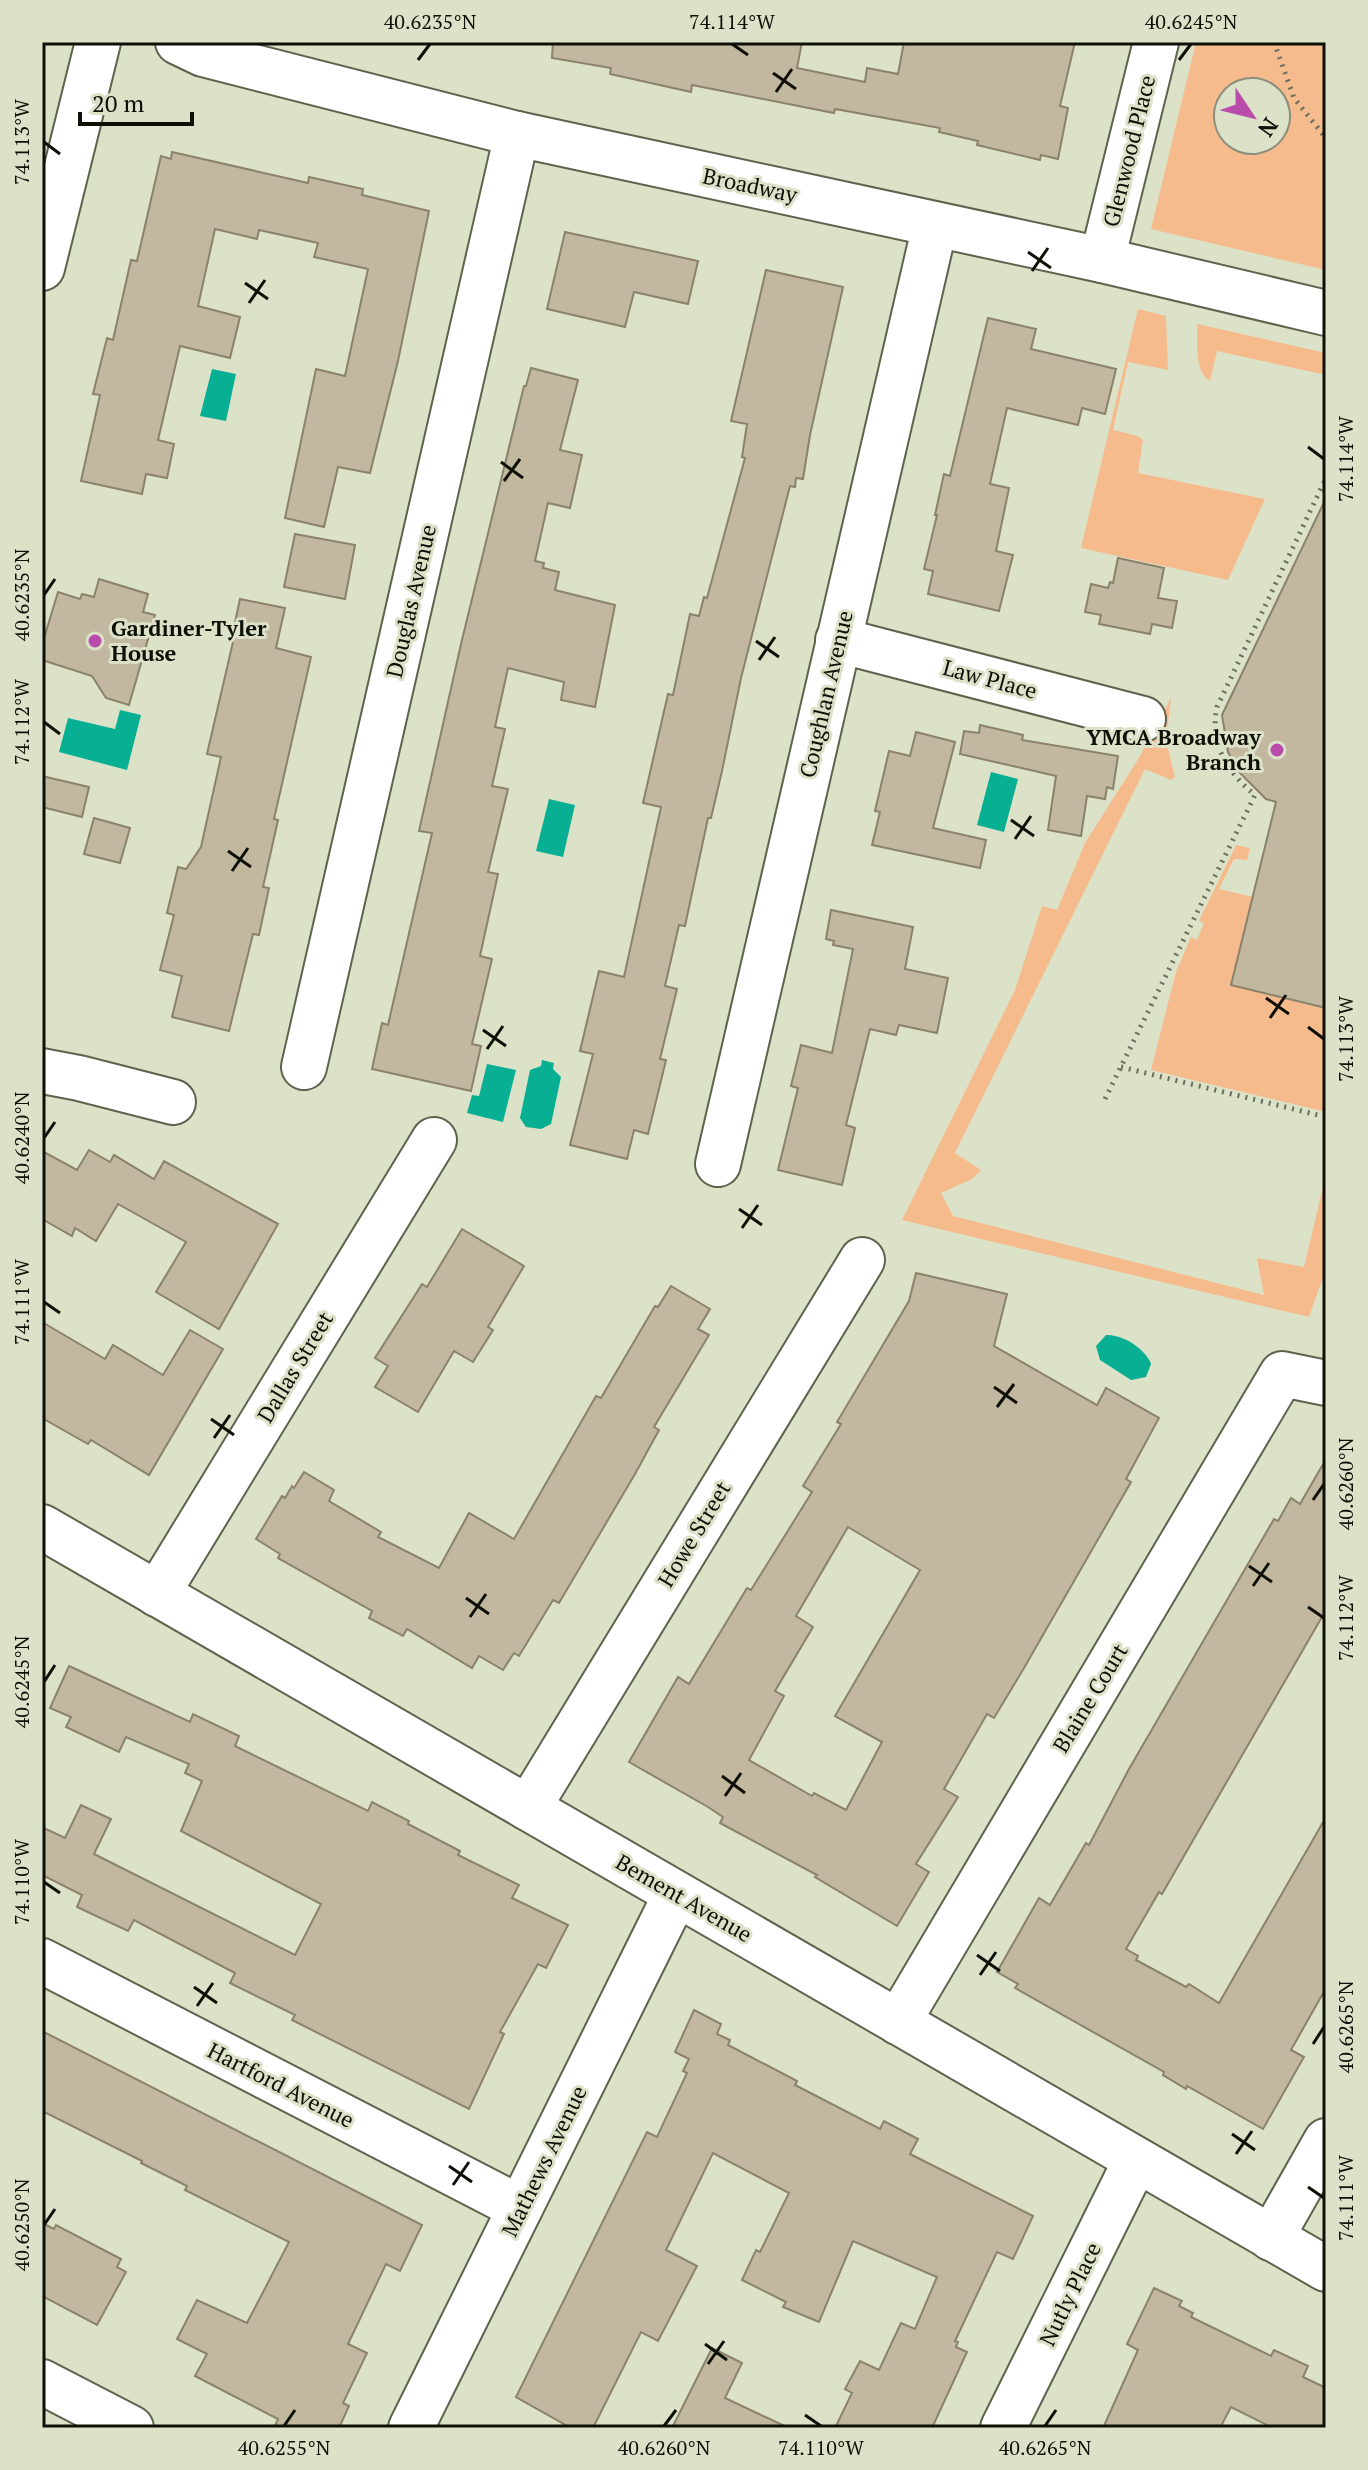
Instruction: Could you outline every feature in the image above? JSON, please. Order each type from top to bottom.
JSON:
[{"type":"street","points":[[42,268],[98,42]]},
{"type":"street","name":"Broadway","points":[[178,42],[203,54],[517,134],[1102,260],[1326,313]]},
{"type":"street","name":"Glenwood Place","points":[[1102,260],[1156,42]]},
{"type":"street","name":"Douglas Avenue","points":[[304,1067],[517,134]]},
{"type":"street","name":"Coughlan Avenue","points":[[718,1164],[935,225]]},
{"type":"street","name":"Law Place","points":[[838,640],[1143,719]]},
{"type":"street","points":[[42,1071],[173,1102]]},
{"type":"street","name":"Dallas Street","points":[[157,1594],[434,1140]]},
{"type":"street","name":"Howe Street","points":[[528,1808],[862,1260]]},
{"type":"street","name":"Blaine Court","points":[[898,2022],[1282,1374],[1326,1383]]},
{"type":"street","name":"Bement Avenue","points":[[42,1527],[1326,2269]]},
{"type":"street","name":"Mathews Avenue","points":[[411,2428],[676,1894]]},
{"type":"street","name":"Hartford Avenue","points":[[42,1961],[520,2208]]},
{"type":"street","points":[[1271,2238],[1326,2141]]},
{"type":"street","name":"Nutly Place","points":[[1003,2428],[1136,2160]]},
{"type":"street","points":[[42,2382],[131,2428]]},
{"type":"path","points":[[1274,42],[1294,98],[1326,138]]},
{"type":"path","points":[[1105,1099],[1255,795],[1236,777],[1219,749],[1213,724],[1217,707],[1326,478]]},
{"type":"path","points":[[1121,1067],[1322,1116]]},
{"type":"shaded area","points":[[1196,42],[1326,42],[1326,270],[1151,229]]},
{"type":"shaded area","points":[[1138,309],[1166,316],[1168,370],[1128,362],[1113,430],[1143,440],[1138,473],[1265,499],[1228,580],[1081,548]]},
{"type":"shaded area","points":[[1197,324],[1326,353],[1326,375],[1217,351],[1210,381],[1199,364]]},
{"type":"shaded area","points":[[1171,698],[1166,741],[1175,777],[1171,780],[1145,769],[955,1153],[981,1170],[972,1179],[941,1193],[953,1216],[1264,1295],[1257,1258],[1304,1267],[1326,1174],[1326,1269],[1309,1317],[902,1220],[1015,990],[1042,906],[1057,910],[1085,843],[1137,761]]},
{"type":"shaded area","points":[[1236,845],[1250,848],[1247,860],[1234,859],[1219,889],[1253,897],[1231,985],[1326,1008],[1326,1112],[1151,1070],[1176,972],[1191,937],[1197,940],[1204,923],[1199,921]]},
{"type":"water","points":[[212,369],[236,374],[226,421],[200,416]]},
{"type":"water","points":[[120,710],[141,715],[127,770],[59,752],[68,718],[115,729]]},
{"type":"water","points":[[991,772],[1018,779],[1004,832],[977,825]]},
{"type":"water","points":[[549,799],[575,805],[563,857],[536,851]]},
{"type":"water","points":[[542,1060],[554,1063],[553,1069],[561,1077],[551,1124],[541,1129],[526,1127],[520,1118],[530,1070],[541,1066]]},
{"type":"water","points":[[487,1064],[516,1070],[503,1122],[467,1113],[472,1095],[479,1096]]},
{"type":"water","points":[[1106,1335],[1126,1340],[1144,1353],[1151,1364],[1146,1377],[1131,1380],[1100,1360],[1096,1346]]},
{"type":"building","points":[[553,42],[802,42],[797,68],[865,82],[867,68],[898,74],[904,42],[1075,42],[1060,106],[1068,108],[1058,159],[1041,155],[1040,160],[977,145],[978,141],[939,132],[940,128],[835,109],[834,113],[692,85],[691,92],[610,74],[611,68],[552,58]]},
{"type":"building","points":[[172,152],[308,183],[309,177],[363,189],[362,195],[429,211],[398,361],[370,473],[338,467],[324,527],[285,518],[316,369],[345,376],[368,269],[314,257],[318,243],[259,230],[257,239],[215,229],[198,306],[240,317],[230,358],[180,346],[158,440],[174,444],[167,478],[146,474],[142,494],[81,481],[100,395],[93,394],[107,338],[113,340],[131,260],[137,261],[161,156],[171,159]]},
{"type":"building","points":[[565,232],[698,261],[688,304],[634,292],[625,327],[547,309]]},
{"type":"building","points":[[766,270],[843,287],[803,479],[796,478],[795,487],[790,486],[741,678],[685,926],[679,925],[665,986],[677,989],[660,1059],[666,1060],[648,1134],[634,1130],[627,1159],[570,1145],[593,1054],[580,1051],[599,971],[624,977],[661,807],[643,803],[668,694],[673,695],[690,614],[699,616],[704,597],[707,598],[745,458],[742,457],[747,424],[731,421]]},
{"type":"building","points":[[988,318],[1036,329],[1031,349],[1116,369],[1105,414],[1082,408],[1078,425],[1007,408],[990,484],[1009,488],[996,551],[1013,555],[999,611],[928,594],[933,571],[924,569],[944,474],[950,476]]},
{"type":"building","points":[[531,368],[578,380],[560,450],[582,455],[570,508],[548,503],[535,561],[544,563],[543,568],[559,572],[555,590],[615,605],[595,707],[561,700],[564,682],[508,668],[495,727],[505,729],[492,786],[508,789],[488,872],[498,874],[480,956],[492,959],[472,1044],[481,1046],[471,1091],[372,1069],[382,1023],[388,1025],[432,833],[419,831],[461,644]]},
{"type":"building","name":"YMCA Broadway Branch","points":[[1326,498],[1326,1008],[1231,985],[1276,802],[1266,799],[1237,770],[1228,752],[1222,715]]},
{"type":"building","points":[[295,534],[355,545],[345,599],[284,587]]},
{"type":"building","points":[[1118,558],[1164,568],[1158,598],[1177,601],[1172,628],[1152,624],[1150,634],[1099,624],[1101,615],[1085,612],[1091,584],[1108,588],[1110,582],[1113,583]]},
{"type":"building","name":"Gardiner-Tyler House","points":[[99,579],[148,594],[143,612],[155,615],[129,705],[106,698],[92,676],[42,660],[42,645],[58,592],[80,599],[82,594],[94,597]]},
{"type":"building","points":[[240,599],[285,608],[276,648],[311,657],[274,819],[278,820],[263,887],[269,888],[259,935],[253,934],[229,1031],[172,1017],[182,976],[160,970],[174,915],[167,913],[178,867],[186,869],[201,847],[221,757],[207,754]]},
{"type":"building","points":[[980,725],[1023,735],[1022,740],[1118,756],[1113,789],[1107,787],[1105,799],[1087,796],[1081,836],[1048,830],[1056,776],[960,754],[964,731],[979,733]]},
{"type":"building","points":[[916,732],[955,742],[933,828],[986,840],[980,868],[872,845],[880,812],[875,811],[889,751],[910,756]]},
{"type":"building","points":[[42,776],[89,787],[82,817],[42,807]]},
{"type":"building","points":[[94,818],[130,828],[120,863],[84,854]]},
{"type":"building","points":[[831,910],[913,927],[905,969],[948,978],[937,1033],[899,1025],[896,1035],[870,1029],[846,1125],[855,1128],[842,1185],[778,1170],[798,1088],[791,1086],[801,1045],[832,1053],[853,949],[833,945],[834,941],[826,939]]},
{"type":"building","points":[[89,1150],[110,1162],[114,1155],[154,1179],[164,1161],[278,1224],[219,1329],[156,1292],[186,1242],[118,1204],[96,1241],[75,1228],[72,1236],[42,1219],[42,1151],[77,1170]]},
{"type":"building","points":[[462,1229],[524,1266],[488,1327],[493,1330],[473,1362],[454,1351],[418,1412],[375,1387],[388,1366],[375,1358],[422,1284],[427,1287]]},
{"type":"building","points":[[916,1273],[1007,1294],[994,1346],[1097,1405],[1106,1388],[1159,1418],[1126,1479],[1131,1482],[1024,1668],[994,1718],[987,1714],[944,1789],[958,1797],[916,1864],[929,1872],[897,1926],[815,1877],[817,1875],[720,1823],[723,1817],[629,1762],[678,1677],[689,1684],[747,1588],[751,1590],[812,1492],[803,1486],[909,1301]],"holes":[[[848,1527],[920,1570],[835,1716],[882,1742],[846,1810],[814,1793],[812,1796],[749,1760],[784,1696],[775,1691],[813,1627],[796,1616]]]},
{"type":"building","points":[[671,1286],[710,1309],[698,1329],[709,1335],[654,1427],[659,1430],[635,1474],[559,1603],[553,1600],[519,1656],[514,1653],[503,1670],[479,1656],[472,1668],[407,1629],[403,1636],[369,1618],[372,1611],[278,1558],[280,1554],[256,1539],[282,1496],[285,1498],[304,1472],[334,1490],[329,1501],[381,1532],[378,1537],[439,1568],[469,1513],[514,1539],[596,1396],[601,1398],[655,1306],[658,1307]]},
{"type":"building","points":[[42,1322],[105,1359],[113,1345],[163,1375],[190,1330],[223,1349],[149,1475],[91,1440],[88,1444],[42,1418]]},
{"type":"building","points":[[1326,1459],[1326,1610],[1162,1894],[1159,1892],[1126,1949],[1138,1956],[1136,1960],[1186,1987],[1189,1984],[1219,2003],[1326,1817],[1326,1988],[1291,2050],[1304,2057],[1263,2129],[1187,2086],[1186,2089],[1163,2075],[1164,2072],[1015,1988],[1018,1984],[997,1972],[1039,1898],[1050,1905],[1086,1843],[1089,1845],[1129,1769],[1274,1519],[1278,1521],[1291,1498],[1300,1504]]},
{"type":"building","points":[[69,1666],[190,1722],[193,1714],[239,1736],[235,1746],[368,1811],[372,1802],[409,1821],[408,1824],[460,1851],[458,1855],[519,1885],[512,1898],[568,1925],[546,1968],[538,1964],[500,2032],[504,2034],[469,2109],[292,2020],[295,2015],[230,1983],[235,1973],[134,1920],[128,1931],[77,1907],[82,1895],[42,1875],[42,1827],[65,1838],[81,1805],[111,1819],[94,1854],[295,1955],[321,1904],[181,1831],[202,1781],[185,1773],[189,1764],[126,1737],[119,1752],[66,1727],[71,1717],[50,1708]]},
{"type":"building","points":[[694,2010],[721,2024],[717,2034],[730,2040],[728,2045],[797,2081],[795,2085],[880,2129],[884,2121],[918,2139],[910,2154],[1033,2216],[1013,2259],[997,2252],[955,2341],[958,2342],[956,2347],[967,2352],[932,2428],[835,2428],[852,2393],[845,2389],[860,2361],[879,2370],[901,2323],[915,2329],[937,2277],[853,2241],[819,2322],[783,2307],[786,2302],[742,2280],[756,2250],[760,2252],[789,2193],[713,2153],[666,2250],[697,2266],[658,2341],[641,2332],[593,2428],[571,2428],[516,2397],[647,2132],[657,2137],[687,2073],[683,2071],[689,2059],[675,2052]]},
{"type":"building","points":[[42,2031],[422,2225],[400,2271],[386,2264],[348,2344],[367,2353],[343,2403],[349,2406],[339,2428],[274,2428],[278,2419],[195,2376],[207,2354],[177,2339],[197,2300],[247,2323],[289,2242],[185,2190],[187,2186],[142,2161],[42,2111]]},
{"type":"building","points":[[42,2223],[54,2229],[56,2225],[121,2259],[117,2267],[126,2272],[97,2325],[42,2296]]},
{"type":"building","points":[[1154,2288],[1182,2301],[1179,2306],[1193,2313],[1191,2317],[1271,2356],[1274,2350],[1308,2366],[1303,2377],[1326,2388],[1326,2428],[1273,2428],[1231,2407],[1220,2428],[1103,2428],[1138,2350],[1127,2344]]},
{"type":"building","points":[[712,2348],[742,2363],[725,2398],[789,2428],[672,2428]]},
{"type":"place","name":"Gardiner-Tyler House","points":[[95,641]]},
{"type":"place","name":"YMCA Broadway Branch","points":[[1277,750]]}]
